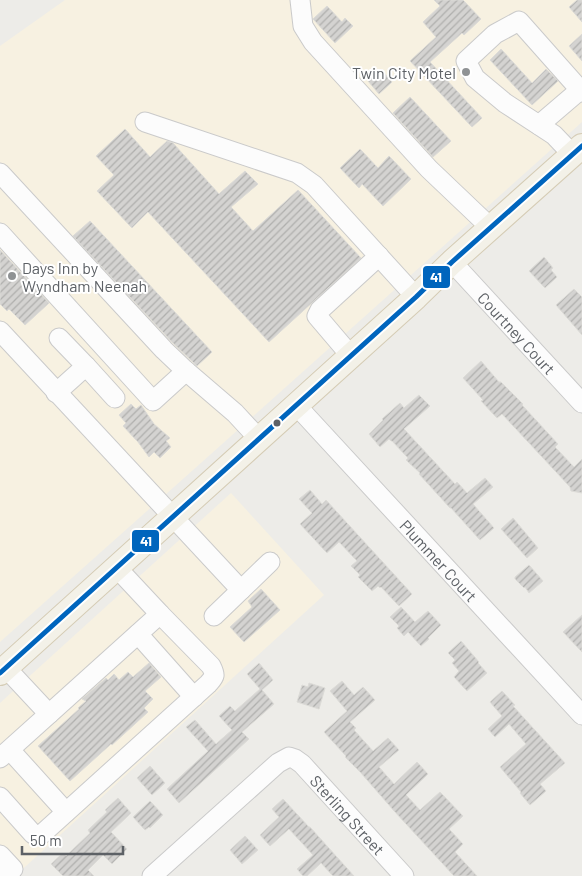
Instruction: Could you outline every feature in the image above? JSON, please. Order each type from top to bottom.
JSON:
[{"type":"main road","points":[[3,670],[578,150]]},
{"type":"street","points":[[300,0],[303,26],[313,42],[429,169],[491,228]]},
{"type":"street","points":[[539,125],[581,91],[519,21],[495,34],[466,61],[475,78],[505,103],[554,135],[578,150]]},
{"type":"street","points":[[145,122],[297,173],[314,185],[416,297]]},
{"type":"street","points":[[0,173],[186,371],[235,413],[259,439]]},
{"type":"street","points":[[0,233],[153,401],[186,371]]},
{"type":"street","points":[[351,356],[317,316],[320,310],[379,256]]},
{"type":"street","name":"Courtney Court","points":[[452,262],[582,403]]},
{"type":"street","points":[[0,331],[241,590]]},
{"type":"street","points":[[59,338],[115,398]]},
{"type":"street","points":[[56,393],[86,366]]},
{"type":"street","name":"Plummer Court","points":[[296,405],[582,715]]},
{"type":"street","points":[[214,616],[270,562]]},
{"type":"street","points":[[0,796],[33,834],[42,834],[214,677],[210,666],[117,568]]},
{"type":"street","points":[[66,812],[5,754],[160,614]]},
{"type":"street","points":[[138,634],[194,697]]},
{"type":"street","points":[[3,670],[49,714]]},
{"type":"street","name":"Sterling Street","points":[[152,876],[278,763],[289,757],[302,764],[404,876]]},
{"type":"street","points":[[0,855],[12,869],[5,876]]},
{"type":"shaded area","points":[[65,0],[582,0],[582,122],[0,642],[0,46]]},
{"type":"shaded area","points":[[231,493],[324,595],[15,876],[0,876],[0,703]]},
{"type":"building","points":[[434,0],[463,0],[481,19],[464,35],[462,33],[430,62],[482,118],[472,127],[410,61],[436,37],[423,22],[440,6]]},
{"type":"building","points":[[577,0],[582,0],[582,22],[569,7]]},
{"type":"building","points":[[327,6],[342,22],[345,18],[353,26],[335,43],[313,19]]},
{"type":"building","points":[[582,34],[582,61],[569,46]]},
{"type":"building","points":[[501,49],[532,83],[546,69],[558,81],[532,105],[490,60]]},
{"type":"building","points":[[381,69],[392,82],[379,94],[368,81]]},
{"type":"building","points":[[410,97],[451,141],[433,157],[393,113]]},
{"type":"building","points":[[125,129],[150,157],[167,141],[173,143],[219,194],[245,171],[258,184],[231,207],[253,231],[298,190],[361,258],[269,342],[148,212],[132,228],[97,191],[114,175],[96,156]]},
{"type":"building","points":[[360,149],[378,168],[389,156],[411,179],[383,206],[362,184],[359,188],[340,168]]},
{"type":"building","points":[[90,221],[212,352],[197,366],[172,342],[73,236]]},
{"type":"building","name":"Days Inn by Wyndham Neenah","points":[[0,250],[49,303],[25,325],[9,309],[7,311],[0,304]]},
{"type":"building","points":[[544,257],[553,268],[551,270],[557,277],[545,288],[529,271]]},
{"type":"building","points":[[574,289],[582,297],[582,335],[556,305]]},
{"type":"building","points":[[481,361],[499,382],[523,404],[558,444],[555,447],[574,467],[582,459],[582,493],[571,491],[570,487],[502,414],[497,418],[463,378]]},
{"type":"building","points":[[419,395],[430,406],[404,429],[455,484],[457,482],[467,493],[485,478],[493,487],[473,504],[494,528],[480,540],[406,460],[408,458],[392,441],[389,439],[380,447],[369,434],[400,403],[404,408]]},
{"type":"building","points":[[131,404],[136,409],[141,405],[154,424],[170,438],[166,441],[171,447],[160,458],[154,452],[149,457],[123,426],[126,423],[119,415]]},
{"type":"building","points":[[310,490],[322,504],[326,500],[412,594],[399,606],[381,587],[378,586],[372,591],[358,577],[360,575],[351,566],[357,561],[339,542],[327,553],[300,524],[312,513],[299,499]]},
{"type":"building","points":[[513,518],[538,548],[527,558],[501,529]]},
{"type":"building","points":[[529,565],[543,581],[529,593],[515,577]]},
{"type":"building","points":[[261,589],[280,610],[244,642],[230,627],[252,607],[248,601]]},
{"type":"building","points":[[401,607],[415,622],[428,611],[441,625],[421,646],[408,632],[404,636],[397,628],[399,626],[390,617]]},
{"type":"building","points":[[582,615],[582,652],[563,632]]},
{"type":"building","points":[[461,641],[487,673],[467,691],[454,677],[459,671],[452,663],[455,660],[448,653]]},
{"type":"building","points":[[149,663],[161,677],[145,691],[153,699],[144,708],[148,712],[70,781],[38,746],[79,709],[86,701],[82,699],[106,678],[108,680],[114,674],[119,680],[128,672],[133,677]]},
{"type":"building","points":[[259,663],[273,680],[262,690],[274,704],[242,732],[249,739],[179,803],[167,789],[208,751],[186,727],[195,720],[216,744],[232,730],[219,716],[230,706],[235,711],[260,689],[247,674]]},
{"type":"building","points":[[342,681],[354,695],[363,687],[375,700],[350,722],[356,728],[354,730],[373,751],[388,738],[399,750],[379,767],[394,784],[417,762],[428,774],[406,795],[420,810],[440,792],[463,816],[449,829],[463,844],[455,852],[477,876],[454,876],[324,732],[347,711],[330,691]]},
{"type":"building","points":[[309,683],[325,688],[319,709],[297,702],[302,685],[308,687]]},
{"type":"building","points":[[502,691],[515,705],[513,706],[565,763],[540,784],[546,791],[530,805],[500,767],[526,744],[509,724],[495,737],[488,729],[502,716],[490,702]]},
{"type":"building","points":[[150,766],[165,783],[152,795],[137,778]]},
{"type":"building","points":[[118,798],[131,813],[111,832],[127,849],[112,864],[103,855],[88,870],[94,876],[63,876],[51,864],[63,853],[66,856],[90,833],[88,830],[107,812],[105,810]]},
{"type":"building","points":[[283,799],[354,876],[333,876],[321,863],[307,876],[303,876],[297,869],[313,855],[289,829],[270,846],[260,835],[279,817],[272,809]]},
{"type":"building","points":[[150,801],[163,815],[150,828],[145,830],[133,817]]},
{"type":"building","points":[[245,836],[258,850],[242,864],[230,850]]},
{"type":"transit line","name":"41","points":[[0,673],[582,146]]},
{"type":"place","name":"Twin City Motel","points":[[466,72]]},
{"type":"place","name":"Days Inn by Wyndham Neenah","points":[[12,276]]}]
